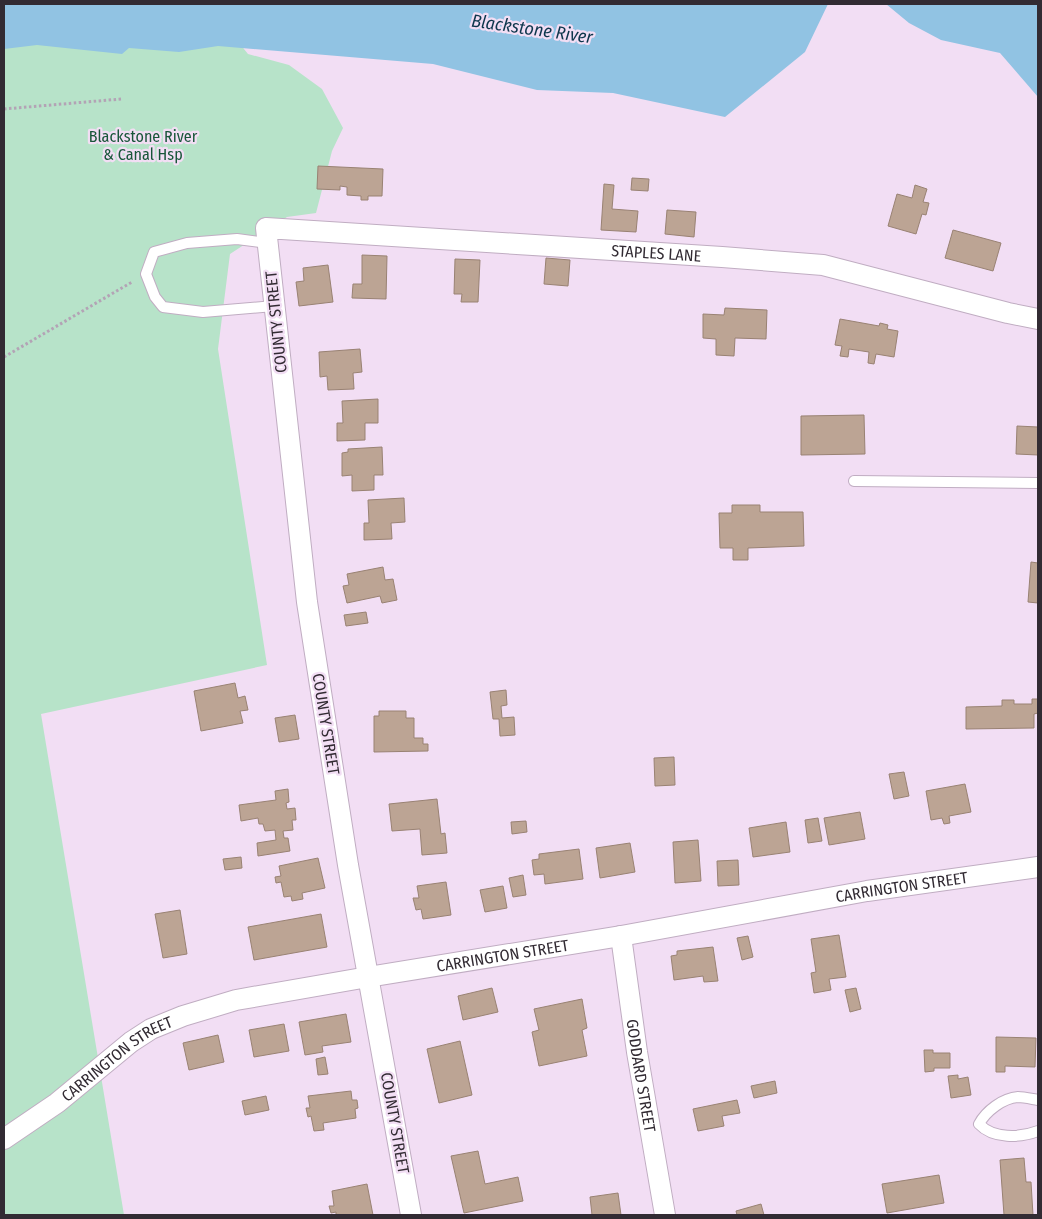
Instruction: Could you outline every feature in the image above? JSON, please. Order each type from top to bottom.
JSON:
[{"type":"street","name":"COUNTY STREET","points":[[267,236],[307,602],[348,865],[411,1215]]},
{"type":"street","name":"STAPLES LANE","points":[[267,236],[712,256],[823,265],[1038,319]]},
{"type":"street","name":"CARRINGTON STREET","points":[[4,1139],[57,1103],[131,1042],[151,1030],[183,1016],[236,1000],[622,936],[867,890],[1038,867]]},
{"type":"street","name":"GODDARD STREET","points":[[622,936],[637,1052],[665,1215]]},
{"type":"lane","points":[[267,236],[186,243],[154,252],[146,274],[155,296],[163,307],[203,312],[274,306]]},
{"type":"lane","points":[[854,481],[1038,484]]},
{"type":"lane","points":[[1038,1100],[1017,1097],[1003,1101],[984,1115],[979,1124],[984,1129],[1007,1136],[1026,1136],[1038,1131]]},
{"type":"path","points":[[4,109],[121,99]]},
{"type":"path","points":[[4,357],[146,274]]},
{"type":"green space","name":"Blackstone River & Canal Hsp","points":[[4,4],[223,23],[248,54],[289,65],[322,89],[343,128],[332,151],[316,213],[287,217],[230,254],[218,349],[267,665],[41,714],[124,1215],[4,1215]]},
{"type":"water","name":"Blackstone River","points":[[4,4],[828,4],[805,52],[725,117],[613,93],[537,90],[433,64],[218,46],[179,52],[129,48],[122,54],[37,45],[4,49]]},
{"type":"water","points":[[886,4],[1038,4],[1038,97],[1000,53],[941,40],[909,23]]},
{"type":"building","points":[[318,166],[383,169],[382,196],[368,196],[368,200],[361,200],[361,196],[347,195],[347,187],[340,186],[340,190],[317,189]]},
{"type":"building","points":[[632,178],[649,179],[648,191],[631,190]]},
{"type":"building","points":[[604,184],[614,185],[612,209],[638,211],[636,232],[601,230]]},
{"type":"building","points":[[915,185],[927,189],[923,202],[929,203],[926,215],[922,214],[916,234],[888,226],[897,194],[912,198]]},
{"type":"building","points":[[667,210],[696,212],[694,237],[665,234]]},
{"type":"building","points":[[953,230],[1001,243],[993,271],[945,258]]},
{"type":"building","points":[[362,255],[387,256],[386,299],[352,298],[353,284],[362,284]]},
{"type":"building","points":[[546,258],[570,260],[568,286],[544,284]]},
{"type":"building","points":[[455,259],[480,260],[478,302],[461,302],[462,294],[454,294]]},
{"type":"building","points":[[328,265],[333,302],[299,306],[296,282],[304,281],[303,268]]},
{"type":"building","points":[[725,308],[767,310],[766,339],[735,338],[734,356],[716,355],[716,339],[703,338],[703,314],[724,315]]},
{"type":"building","points":[[840,319],[879,326],[880,323],[888,325],[887,329],[898,331],[894,357],[876,354],[874,364],[868,363],[869,352],[849,349],[848,357],[840,356],[842,346],[835,345]]},
{"type":"building","points":[[360,349],[362,372],[353,373],[354,389],[328,390],[327,376],[320,377],[319,352]]},
{"type":"building","points":[[378,399],[378,423],[365,423],[365,440],[337,441],[337,423],[343,423],[342,401]]},
{"type":"building","points":[[864,415],[865,454],[801,455],[801,416]]},
{"type":"building","points":[[1017,426],[1038,427],[1038,455],[1016,454]]},
{"type":"building","points":[[382,447],[383,475],[374,475],[374,490],[352,491],[352,475],[342,476],[342,453],[348,452],[348,449]]},
{"type":"building","points":[[404,498],[405,522],[391,523],[392,539],[364,540],[364,523],[369,523],[368,500]]},
{"type":"building","points":[[732,505],[760,505],[760,512],[803,512],[804,546],[748,548],[748,560],[733,560],[733,548],[720,548],[719,513],[732,513]]},
{"type":"building","points":[[1031,562],[1038,563],[1038,603],[1028,602]]},
{"type":"building","points":[[383,567],[385,580],[393,579],[397,600],[382,603],[380,596],[347,603],[343,586],[349,585],[347,574]]},
{"type":"building","points":[[366,612],[368,623],[346,626],[344,615]]},
{"type":"building","points":[[235,683],[238,698],[245,696],[248,710],[240,711],[243,723],[201,731],[194,691]]},
{"type":"building","points":[[506,690],[507,705],[501,706],[502,718],[514,717],[515,735],[500,736],[499,719],[493,719],[490,692]]},
{"type":"building","points":[[1032,699],[1038,699],[1038,713],[1034,714],[1034,728],[966,729],[966,707],[1002,706],[1002,700],[1014,700],[1014,704],[1032,704]]},
{"type":"building","points":[[379,711],[406,711],[406,718],[414,718],[414,738],[423,738],[423,744],[428,744],[428,751],[374,752],[374,716],[379,716]]},
{"type":"building","points":[[295,715],[299,739],[279,742],[275,718]]},
{"type":"building","points":[[674,757],[675,785],[655,786],[654,758]]},
{"type":"building","points":[[904,772],[909,796],[894,799],[889,774]]},
{"type":"building","points":[[965,784],[971,812],[949,816],[950,823],[944,824],[942,818],[931,820],[926,791]]},
{"type":"building","points":[[288,789],[289,802],[286,803],[287,809],[295,808],[296,820],[292,820],[293,830],[283,831],[284,838],[288,838],[290,851],[258,856],[257,843],[276,840],[275,830],[265,831],[263,824],[259,824],[258,818],[241,821],[239,805],[276,800],[275,791]]},
{"type":"building","points":[[437,799],[441,834],[445,833],[447,853],[422,855],[420,829],[392,831],[389,804]]},
{"type":"building","points":[[860,812],[865,839],[829,845],[824,818]]},
{"type":"building","points":[[818,818],[822,841],[808,843],[805,820]]},
{"type":"building","points":[[526,821],[527,832],[512,834],[511,822]]},
{"type":"building","points":[[786,822],[790,852],[753,857],[749,828]]},
{"type":"building","points":[[698,840],[701,881],[675,883],[673,842]]},
{"type":"building","points":[[630,843],[635,872],[600,878],[596,848]]},
{"type":"building","points":[[579,849],[583,879],[545,884],[544,874],[534,875],[532,860],[539,859],[539,854]]},
{"type":"building","points":[[241,857],[242,868],[225,870],[223,859]]},
{"type":"building","points":[[318,858],[325,888],[302,893],[303,899],[292,901],[291,896],[284,897],[281,882],[276,883],[275,877],[281,876],[279,866]]},
{"type":"building","points":[[738,860],[739,885],[718,886],[717,861]]},
{"type":"building","points":[[523,875],[526,895],[513,897],[509,878]]},
{"type":"building","points":[[446,882],[451,915],[423,919],[421,909],[416,910],[413,898],[419,898],[417,886]]},
{"type":"building","points":[[503,886],[507,908],[485,912],[480,890]]},
{"type":"building","points":[[180,910],[187,954],[163,958],[155,914]]},
{"type":"building","points":[[321,914],[327,947],[254,960],[248,927]]},
{"type":"building","points":[[839,935],[846,977],[829,979],[831,990],[814,993],[811,973],[816,972],[811,939]]},
{"type":"building","points":[[748,936],[753,957],[742,960],[737,938]]},
{"type":"building","points":[[713,947],[718,981],[704,982],[703,976],[674,980],[671,956],[677,955],[677,951]]},
{"type":"building","points":[[492,988],[498,1012],[463,1020],[458,996]]},
{"type":"building","points":[[856,988],[861,1009],[850,1012],[845,990]]},
{"type":"building","points":[[582,999],[587,1028],[582,1030],[587,1056],[539,1066],[532,1032],[539,1030],[534,1009]]},
{"type":"building","points":[[346,1014],[351,1042],[322,1046],[323,1052],[305,1055],[299,1022]]},
{"type":"building","points":[[284,1024],[289,1051],[254,1057],[249,1030]]},
{"type":"building","points":[[218,1035],[224,1062],[189,1070],[183,1043]]},
{"type":"building","points":[[996,1037],[1036,1038],[1035,1067],[1005,1066],[1005,1072],[996,1072]]},
{"type":"building","points":[[460,1041],[472,1095],[439,1103],[427,1049]]},
{"type":"building","points":[[924,1050],[933,1050],[933,1053],[950,1053],[950,1068],[934,1068],[934,1071],[925,1072]]},
{"type":"building","points":[[325,1057],[328,1074],[318,1075],[316,1059]]},
{"type":"building","points":[[958,1075],[958,1079],[968,1077],[971,1095],[951,1098],[948,1076]]},
{"type":"building","points":[[775,1081],[777,1093],[754,1098],[751,1086]]},
{"type":"building","points":[[351,1091],[352,1100],[357,1100],[356,1118],[323,1123],[324,1130],[314,1131],[311,1116],[308,1117],[306,1108],[310,1108],[308,1096]]},
{"type":"building","points":[[266,1096],[269,1110],[245,1115],[242,1101]]},
{"type":"building","points":[[737,1100],[740,1113],[722,1116],[724,1126],[698,1131],[693,1109]]},
{"type":"building","points":[[478,1151],[485,1184],[518,1177],[523,1201],[464,1213],[451,1156]]},
{"type":"building","points":[[1024,1158],[1026,1182],[1031,1182],[1033,1215],[1004,1215],[1000,1160]]},
{"type":"building","points":[[939,1175],[944,1203],[887,1213],[882,1184]]},
{"type":"building","points":[[367,1184],[373,1215],[336,1215],[336,1212],[331,1213],[329,1206],[334,1206],[332,1191]]},
{"type":"building","points":[[618,1193],[621,1215],[592,1215],[590,1197]]},
{"type":"building","points":[[761,1204],[764,1215],[737,1215],[736,1211]]}]
